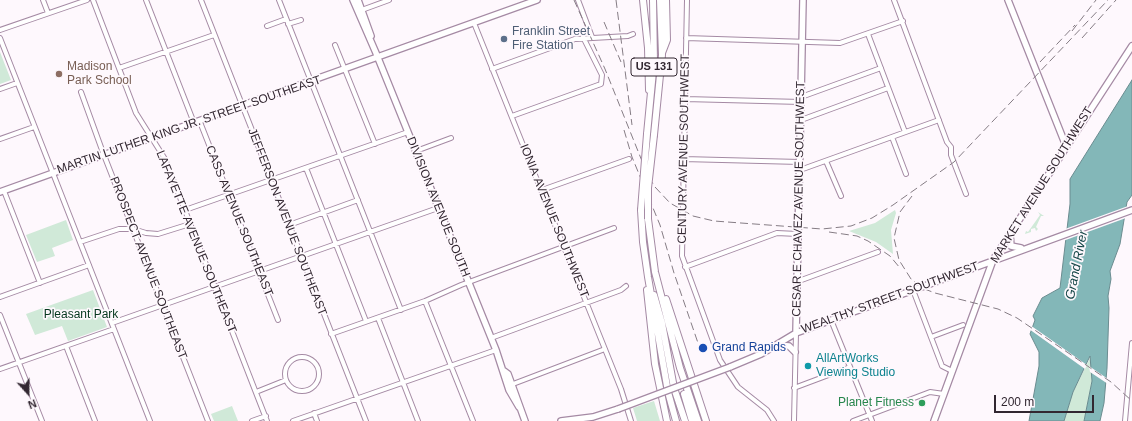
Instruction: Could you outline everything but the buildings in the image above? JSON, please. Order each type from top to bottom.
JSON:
[{"type":"highway","points":[[643,0],[648,58],[650,112]]},
{"type":"highway","name":"US 131","points":[[653,0],[654,50],[641,210],[642,235],[668,392],[676,421]]},
{"type":"highway","name":"US 131","points":[[660,0],[662,55],[648,188],[648,219],[652,259],[680,368],[698,421]]},
{"type":"highway","points":[[662,55],[667,40],[666,0]]},
{"type":"highway","points":[[652,259],[680,337],[706,421]]},
{"type":"highway","points":[[647,268],[647,298],[655,364],[667,421]]},
{"type":"highway","points":[[648,277],[658,309],[674,388],[685,421]]},
{"type":"highway","points":[[680,368],[683,390],[692,421]]},
{"type":"main road","name":"DIVISION AVENUE SOUTH","points":[[353,0],[360,11],[469,282],[504,371],[503,375],[509,390],[519,406]]},
{"type":"main road","name":"DIVISION AVENUE SOUTH","points":[[358,0],[360,11]]},
{"type":"main road","name":"MARTIN LUTHER KING JR. STREET SOUTHEAST","points":[[2,191],[345,70],[537,0]]},
{"type":"main road","name":"CESAR E CHAVEZ AVENUE SOUTHWEST","points":[[796,333],[802,0]]},
{"type":"main road","points":[[1008,0],[1066,146]]},
{"type":"main road","name":"MARKET AVENUE SOUTHWEST","points":[[934,421],[993,260],[1132,46]]},
{"type":"main road","name":"WEALTHY STREET SOUTHWEST","points":[[561,421],[584,420],[694,381],[748,360],[778,345],[796,333],[1129,211]]},
{"type":"main road","points":[[1010,234],[1011,246],[1026,248]]},
{"type":"main road","points":[[778,345],[786,345],[795,352]]},
{"type":"main road","name":"DIVISION AVENUE SOUTH","points":[[504,371],[508,374],[513,384],[525,421]]},
{"type":"street","points":[[43,0],[48,13]]},
{"type":"street","points":[[0,30],[87,0]]},
{"type":"street","name":"LAFAYETTE AVENUE SOUTHEAST","points":[[93,0],[136,112],[165,159],[267,419]]},
{"type":"street","name":"CASS AVENUE SOUTHEAST","points":[[146,0],[260,271],[278,320]]},
{"type":"street","name":"JEFFERSON AVENUE SOUTHEAST","points":[[201,0],[300,256],[366,421]]},
{"type":"street","points":[[278,0],[401,310]]},
{"type":"street","points":[[360,11],[389,0]]},
{"type":"street","points":[[578,0],[592,37]]},
{"type":"street","name":"CENTURY AVENUE SOUTHWEST","points":[[687,0],[681,248],[685,267],[722,363],[738,386],[767,410],[774,421]]},
{"type":"street","points":[[894,0],[947,142],[951,147],[951,155],[966,194]]},
{"type":"street","points":[[267,26],[286,19]]},
{"type":"street","points":[[288,24],[301,20]]},
{"type":"street","points":[[686,38],[840,43],[903,21]]},
{"type":"street","name":"IONIA AVENUE SOUTHWEST","points":[[474,23],[622,391],[631,421]]},
{"type":"street","points":[[492,69],[583,37],[628,36],[633,34]]},
{"type":"street","points":[[868,34],[905,132]]},
{"type":"street","points":[[119,68],[214,35]]},
{"type":"street","points":[[512,116],[598,85],[603,81],[599,69],[583,37]]},
{"type":"street","points":[[0,38],[150,421]]},
{"type":"street","points":[[335,45],[375,144]]},
{"type":"street","points":[[685,99],[801,100],[881,68]]},
{"type":"street","points":[[0,89],[17,83]]},
{"type":"street","points":[[801,120],[888,88]]},
{"type":"street","name":"PROSPECT AVENUE SOUTHEAST","points":[[81,92],[104,155],[208,421]]},
{"type":"street","points":[[800,170],[939,120]]},
{"type":"street","points":[[0,139],[34,127]]},
{"type":"street","points":[[185,210],[229,196],[408,132]]},
{"type":"street","points":[[892,137],[906,174]]},
{"type":"street","points":[[416,151],[451,138]]},
{"type":"street","points":[[542,190],[629,158]]},
{"type":"street","points":[[683,159],[800,162]]},
{"type":"street","points":[[826,161],[841,196]]},
{"type":"street","points":[[306,168],[366,321]]},
{"type":"street","points":[[2,191],[40,283]]},
{"type":"street","points":[[289,225],[358,200]]},
{"type":"street","points":[[112,323],[438,208]]},
{"type":"street","points":[[80,242],[113,230],[133,229],[146,233],[158,234],[190,224]]},
{"type":"street","points":[[331,334],[401,310],[469,282],[614,228]]},
{"type":"street","points":[[685,267],[777,233],[797,234]]},
{"type":"street","points":[[796,282],[878,252]]},
{"type":"street","points":[[0,297],[88,265]]},
{"type":"street","points":[[491,338],[621,290],[626,286]]},
{"type":"street","points":[[913,290],[942,366],[952,371]]},
{"type":"street","points":[[425,301],[473,421]]},
{"type":"street","points":[[0,315],[42,421]]},
{"type":"street","points":[[378,318],[418,421]]},
{"type":"street","points":[[831,320],[872,421]]},
{"type":"street","points":[[931,337],[963,325]]},
{"type":"street","points":[[0,369],[114,329]]},
{"type":"street","name":"CESAR E CHAVEZ AVENUE SOUTHWEST","points":[[794,421],[796,333]]},
{"type":"street","points":[[1125,421],[1131,369],[1132,343]]},
{"type":"street","points":[[66,346],[95,421]]},
{"type":"street","points":[[513,384],[604,349]]},
{"type":"street","points":[[293,421],[496,350]]},
{"type":"street","points":[[297,358],[310,359],[318,369],[317,383],[305,391],[292,388],[286,380],[287,367],[297,358]]},
{"type":"street","points":[[794,388],[850,367]]},
{"type":"street","points":[[256,392],[286,380]]},
{"type":"street","points":[[853,421],[930,392],[944,394]]},
{"type":"street","points":[[314,413],[318,421]]},
{"type":"street","points":[[252,421],[267,419]]},
{"type":"green space","points":[[0,52],[11,80],[0,84]]},
{"type":"green space","points":[[895,210],[896,213],[891,230],[893,254],[876,242],[849,231],[875,223]]},
{"type":"green space","points":[[1038,212],[1044,216],[1041,216],[1036,227],[1038,229],[1036,231],[1035,228],[1031,229],[1031,232],[1025,234],[1040,215]]},
{"type":"green space","points":[[66,220],[73,240],[52,248],[55,256],[37,262],[26,235]]},
{"type":"green space","name":"Pleasant Park","points":[[93,290],[107,327],[68,341],[62,326],[35,335],[26,314]]},
{"type":"green space","points":[[1091,356],[1092,381],[1084,421],[1064,421],[1073,392]]},
{"type":"green space","points":[[654,401],[660,421],[637,421],[633,408]]},
{"type":"green space","points":[[232,406],[238,421],[214,421],[211,414]]},
{"type":"water","name":"Grand River","points":[[1132,80],[1132,195],[1127,202],[1120,244],[1110,271],[1111,279],[1108,296],[1107,368],[1104,403],[1100,421],[1084,421],[1092,381],[1090,356],[1073,392],[1064,421],[1029,421],[1039,366],[1039,352],[1030,334],[1035,320],[1033,316],[1042,298],[1060,288],[1070,204],[1070,179]]},
{"type":"pier","points":[[1128,206],[1126,218],[1063,241],[1065,229]]},
{"type":"pier","points":[[1030,325],[1087,365],[1085,369],[1029,329]]},
{"type":"pier","points":[[1089,366],[1108,379],[1108,384],[1090,372]]},
{"type":"railway","points":[[574,0],[605,69],[648,176],[655,187],[670,203],[693,216],[714,221],[822,229],[851,226],[872,218],[954,162],[1108,0]]},
{"type":"railway","points":[[616,0],[632,125]]},
{"type":"railway","points":[[1072,31],[1096,0]]},
{"type":"railway","points":[[1082,38],[1116,0]]},
{"type":"railway","points":[[604,22],[621,62]]},
{"type":"railway","points":[[1040,62],[1075,25]]},
{"type":"railway","points":[[624,130],[632,157],[660,225],[674,273],[698,343]]},
{"type":"railway","points":[[912,196],[900,212],[894,238],[899,260],[911,279],[922,288],[935,293],[998,309],[1017,318],[1111,382],[1132,401]]},
{"type":"railway","points":[[829,232],[857,236],[868,241],[890,256],[900,268]]},
{"type":"place","name":"Franklin Street Fire Station","points":[[504,39]]},
{"type":"place","name":"Madison Park School","points":[[59,74]]},
{"type":"place","name":"Grand Rapids","points":[[703,348]]},
{"type":"place","name":"AllArtWorks Viewing Studio","points":[[808,366]]},
{"type":"place","name":"Planet Fitness","points":[[922,403]]}]
